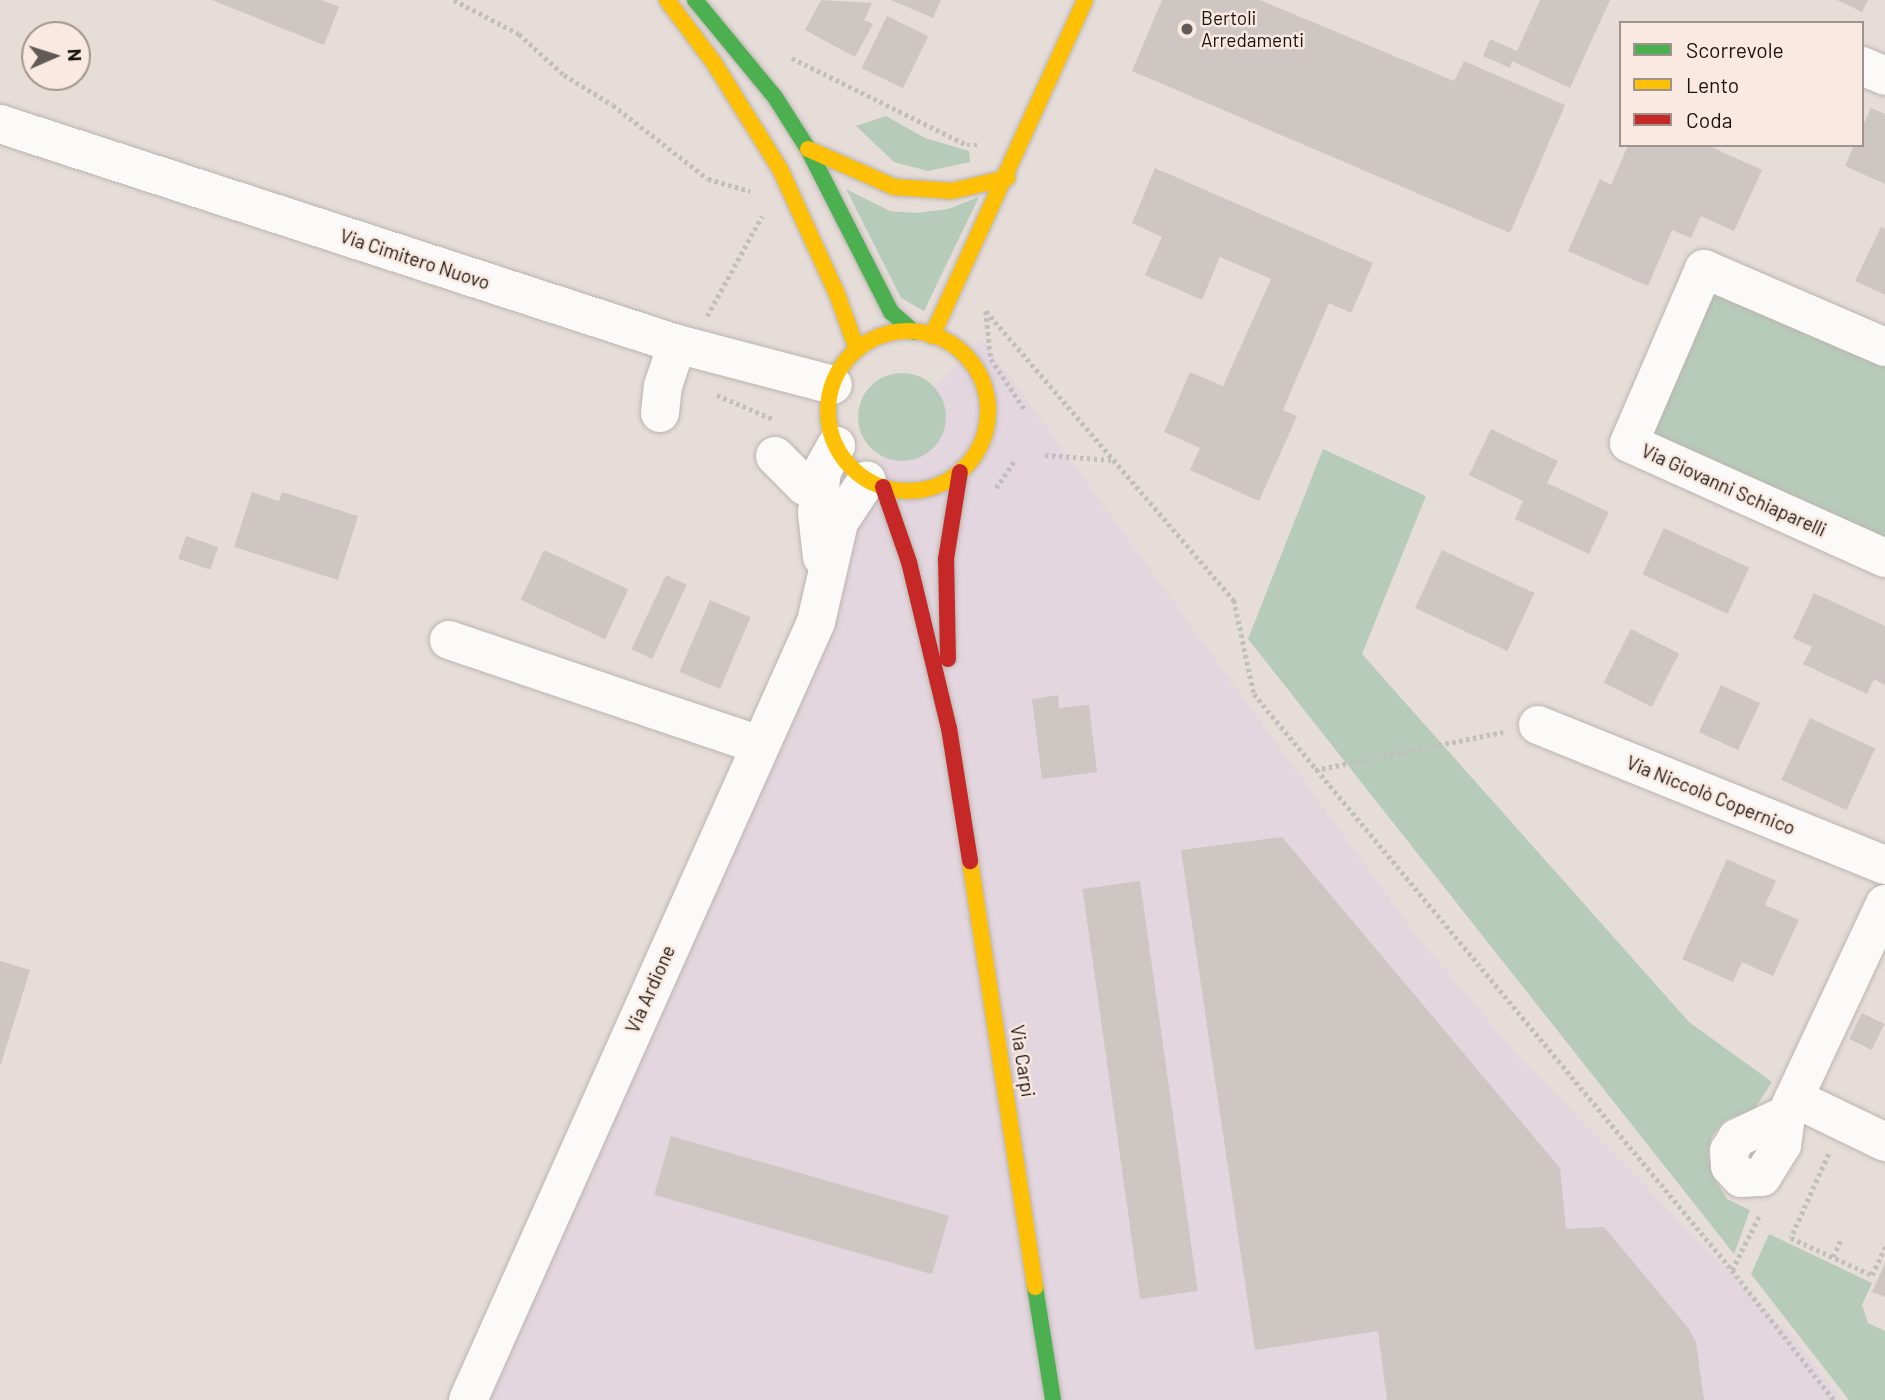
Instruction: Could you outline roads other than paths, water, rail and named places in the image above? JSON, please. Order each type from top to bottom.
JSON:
[{"type":"main road","points":[[667,0],[714,63],[780,169],[837,294],[857,350]]},
{"type":"main road","points":[[695,0],[775,97],[808,149],[891,312],[914,332]]},
{"type":"main road","points":[[932,336],[1021,148],[1085,0]]},
{"type":"main road","points":[[808,149],[894,187],[952,191],[1007,178]]},
{"type":"main road","points":[[980,272],[1007,178]]},
{"type":"main road","points":[[914,332],[932,336],[958,349],[972,364],[985,393],[987,413],[980,444],[960,472],[927,489],[875,483],[836,446],[829,420],[833,385],[857,350],[879,337],[914,332]]},
{"type":"main road","points":[[970,338],[972,364]]},
{"type":"main road","name":"Via Carpi","points":[[949,728],[946,559],[960,472]]},
{"type":"main road","name":"Via Carpi","points":[[875,483],[909,562],[949,728],[1053,1400]]},
{"type":"street","points":[[1864,67],[1885,76]]},
{"type":"street","name":"Via Cimitero Nuovo","points":[[0,124],[683,346],[833,385]]},
{"type":"street","name":"Via Giovanni Schiaparelli","points":[[1885,347],[1704,269],[1629,443],[1885,558]]},
{"type":"street","points":[[660,413],[663,386],[683,346]]},
{"type":"street","points":[[778,439],[806,486],[820,484]]},
{"type":"street","name":"Via Ardione","points":[[824,576],[817,513],[822,471],[836,446]]},
{"type":"street","name":"Via Ardione","points":[[468,1400],[816,622],[824,576],[839,522],[875,483]]},
{"type":"street","points":[[449,640],[759,745]]},
{"type":"street","name":"Via Niccolò Copernico","points":[[1538,725],[1885,865]]},
{"type":"street","points":[[1885,904],[1790,1106],[1885,1142]]},
{"type":"place","name":"Bertoli Arredamenti","points":[[1187,29]]}]
